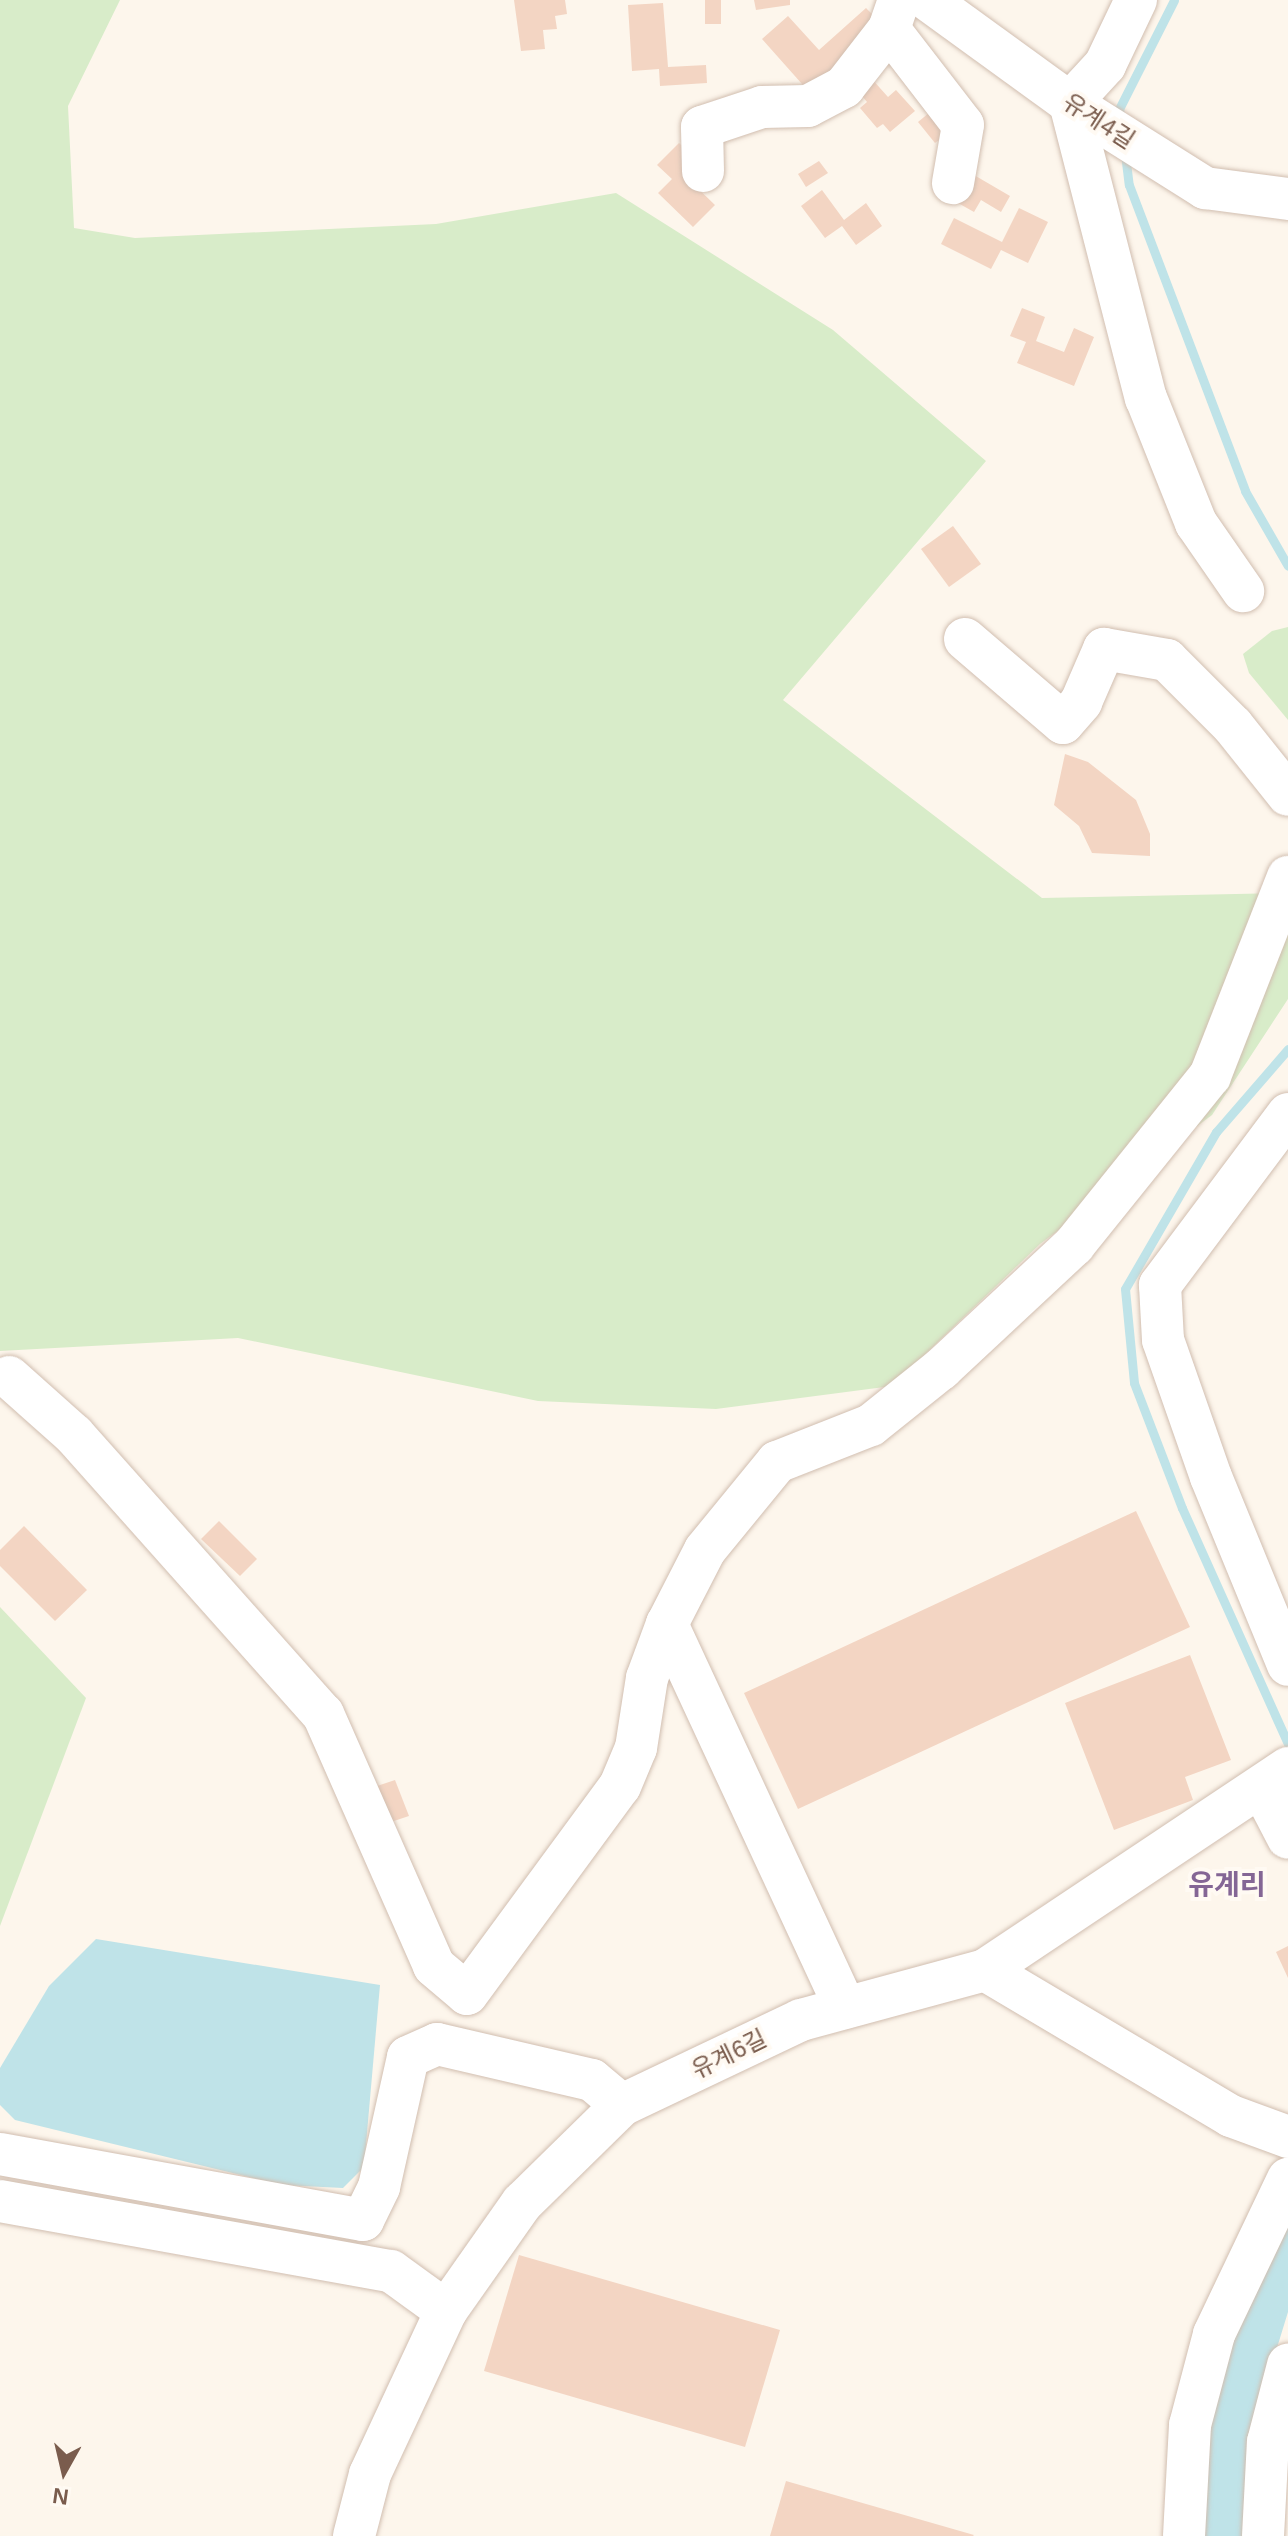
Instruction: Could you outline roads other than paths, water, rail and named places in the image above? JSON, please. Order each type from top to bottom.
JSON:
[{"type":"street","name":"유계4길","points":[[928,0],[1070,103],[1205,188],[1288,199]]},
{"type":"street","points":[[1136,0],[1105,65],[1070,103],[1146,398],[1196,523],[1243,591]]},
{"type":"street","points":[[703,171],[702,127],[762,107],[808,106],[844,87],[894,14],[963,125],[953,183]]},
{"type":"street","points":[[965,639],[1063,723],[1081,702],[1104,649],[1167,660],[1233,726],[1288,795]]},
{"type":"street","points":[[9,1377],[74,1435],[323,1714],[434,1966],[467,1994],[620,1786],[636,1748],[647,1678],[667,1624],[705,1550],[777,1462],[871,1425],[941,1369],[1074,1245],[1210,1076],[1288,877]]},
{"type":"street","points":[[1288,1114],[1160,1285],[1163,1340],[1211,1477],[1288,1665]]},
{"type":"street","points":[[667,1624],[845,2008]]},
{"type":"street","points":[[1275,1778],[1288,1838]]},
{"type":"street","name":"유계6길","points":[[354,2536],[370,2474],[446,2311],[522,2203],[622,2105],[801,2020],[985,1970],[1275,1778]]},
{"type":"street","points":[[985,1970],[1231,2116],[1288,2137]]},
{"type":"street","points":[[0,2154],[363,2220],[379,2187],[408,2057],[437,2044],[592,2080],[622,2105]]},
{"type":"street","points":[[1184,2536],[1190,2425],[1214,2334],[1288,2179]]},
{"type":"street","points":[[0,2201],[391,2271],[446,2311]]},
{"type":"street","points":[[1263,2536],[1268,2442],[1288,2365]]},
{"type":"water","points":[[96,1939],[380,1985],[364,2167],[343,2188],[282,2185],[15,2120],[0,2105],[0,2068],[49,1986]]},
{"type":"water","points":[[1288,2214],[1288,2312],[1249,2439],[1243,2536],[1202,2536],[1208,2424],[1233,2330]]},
{"type":"waterway","points":[[1121,120],[1119,109],[1174,0]]},
{"type":"waterway","points":[[1125,154],[1129,185],[1245,491],[1288,566]]},
{"type":"waterway","points":[[1288,1049],[1216,1132],[1125,1289],[1134,1383],[1182,1508],[1288,1744]]},
{"type":"district","name":"유계리","points":[[1227,1885]]}]
